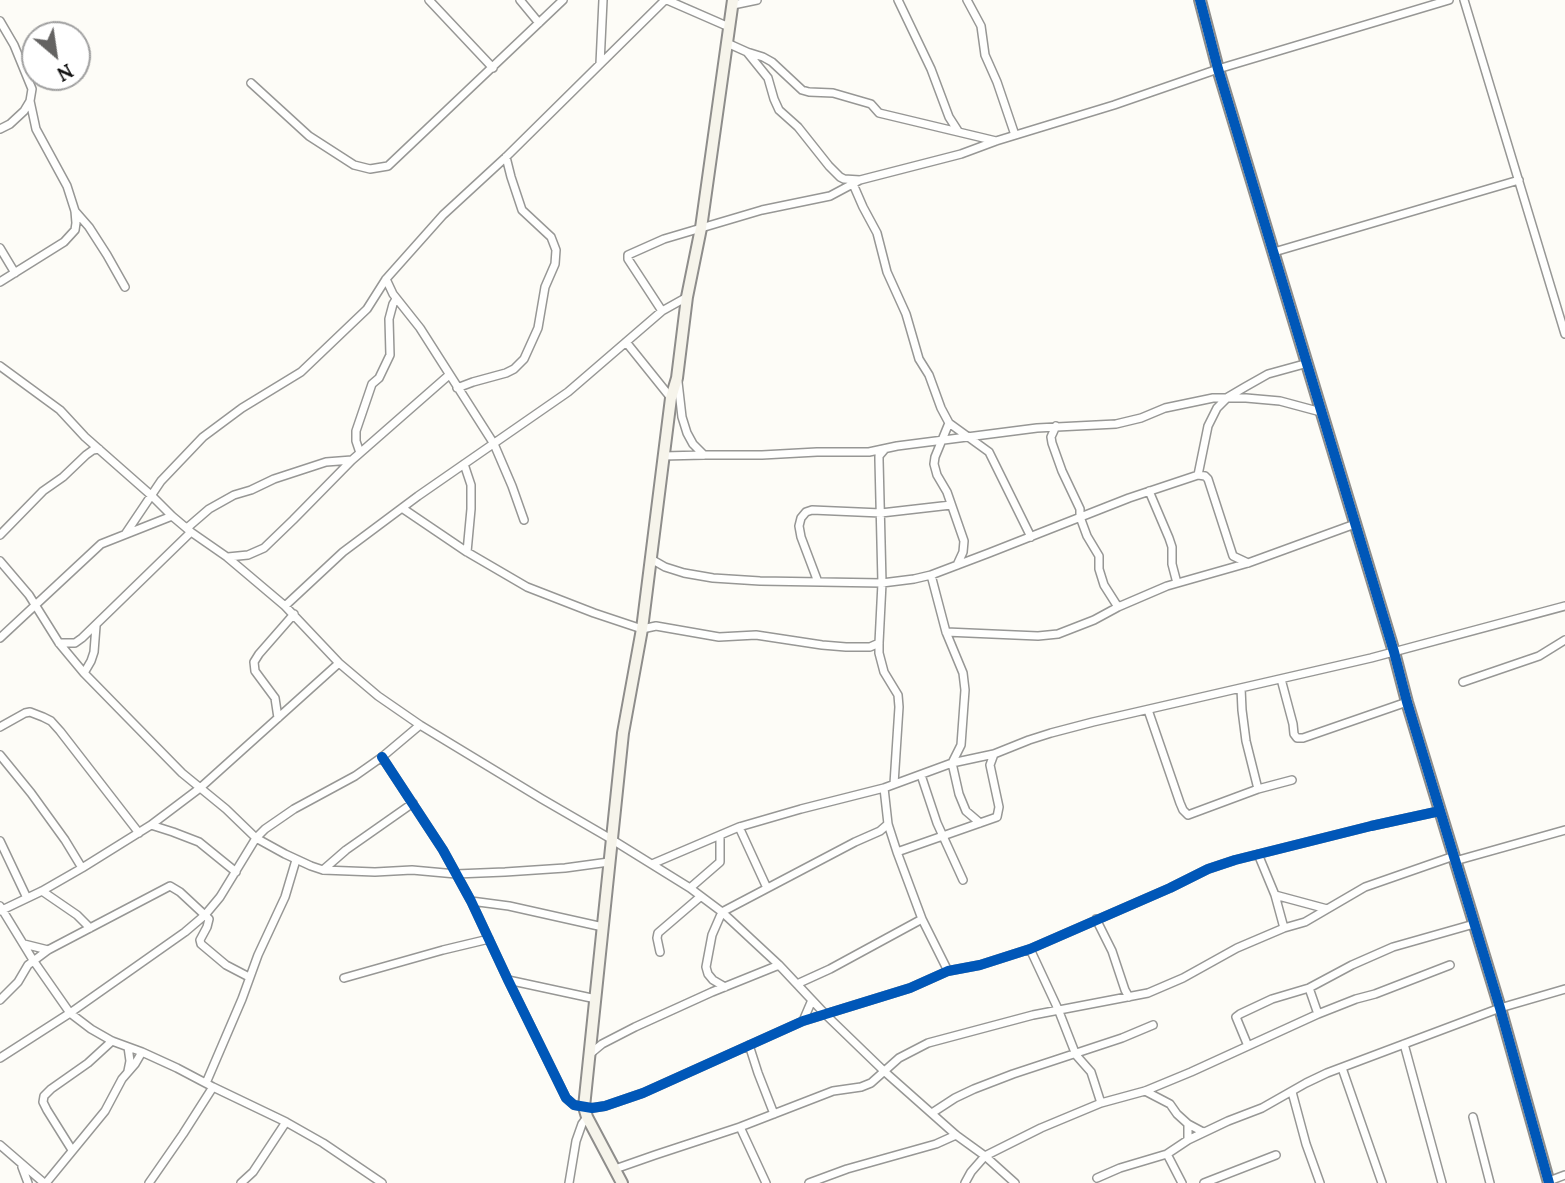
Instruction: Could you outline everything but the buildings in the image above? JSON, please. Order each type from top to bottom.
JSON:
[{"type":"street","points":[[429,0],[493,68]]},
{"type":"street","points":[[520,0],[539,23]]},
{"type":"street","points":[[251,83],[309,136],[354,165],[370,169],[388,166],[564,0]]},
{"type":"street","points":[[600,64],[603,0]]},
{"type":"street","points":[[125,533],[167,474],[203,437],[242,408],[301,372],[367,309],[377,290],[443,215],[666,0],[729,27]]},
{"type":"street","points":[[569,1183],[576,1141],[585,1112],[623,733],[642,629],[671,398],[677,378],[687,297],[701,228],[729,27],[733,2],[757,0]]},
{"type":"street","points":[[898,0],[931,69],[949,117],[958,131]]},
{"type":"street","points":[[966,0],[981,26],[985,55],[1015,135]]},
{"type":"street","points":[[1200,0],[1549,1182],[1565,1175]]},
{"type":"street","points":[[662,311],[628,255],[664,239],[778,206],[830,196],[857,182],[961,154],[1114,106],[1219,69],[1450,0]]},
{"type":"street","points":[[1464,0],[1565,334]]},
{"type":"street","points":[[0,21],[14,45],[32,89],[30,101],[24,111],[0,129]]},
{"type":"street","points":[[727,43],[772,62],[802,90],[844,96],[871,104],[880,113],[996,141]]},
{"type":"street","points":[[747,52],[768,78],[779,110],[798,127],[840,177],[857,182]]},
{"type":"street","points":[[0,282],[64,242],[75,230],[75,211],[60,172],[36,129],[30,101]]},
{"type":"street","points":[[457,388],[506,373],[524,359],[538,328],[545,287],[555,264],[556,250],[551,237],[522,210],[506,157]]},
{"type":"street","points":[[1274,252],[1519,180]]},
{"type":"street","points":[[857,182],[863,207],[877,233],[887,272],[906,314],[919,359],[929,375],[937,400],[949,423],[983,446],[993,458],[1031,537]]},
{"type":"street","points":[[75,211],[89,227],[125,286]]},
{"type":"street","points":[[0,248],[15,273]]},
{"type":"street","points":[[386,279],[396,299],[420,328],[494,444],[524,520]]},
{"type":"street","points":[[285,606],[343,552],[568,392],[662,311],[687,297]]},
{"type":"street","points":[[360,453],[356,431],[372,384],[379,378],[390,355],[389,319],[396,299]]},
{"type":"street","points":[[626,342],[671,398]]},
{"type":"street","points":[[1198,475],[1208,426],[1217,408],[1228,397],[1268,374],[1308,363]]},
{"type":"street","points":[[0,366],[60,410],[79,431],[172,516],[228,557],[285,606],[339,663],[378,696],[420,725],[652,864],[722,912],[779,965],[884,1072],[1015,1183]]},
{"type":"street","points":[[228,557],[248,555],[264,548],[352,460],[449,374]]},
{"type":"street","points":[[677,378],[687,433],[693,444],[704,454]]},
{"type":"street","points":[[663,456],[869,452],[1056,426],[1127,422],[1165,408],[1213,398],[1280,401],[1321,412]]},
{"type":"street","points":[[949,423],[934,464],[964,541],[963,552],[957,565]]},
{"type":"street","points":[[1056,426],[1051,437],[1052,443],[1080,509],[1087,536],[1099,556],[1104,584],[1118,607]]},
{"type":"street","points":[[0,535],[43,491],[63,477],[86,455],[99,449]]},
{"type":"street","points":[[885,449],[879,456],[878,468],[882,583],[879,653],[884,672],[898,695],[900,707],[894,784]]},
{"type":"street","points":[[869,452],[873,454],[878,468]]},
{"type":"street","points":[[59,643],[75,643],[96,626],[209,509],[234,495],[274,479],[326,462],[352,460]]},
{"type":"street","points":[[464,464],[471,485],[467,552]]},
{"type":"street","points":[[650,559],[665,567],[713,579],[882,583],[914,579],[932,575],[1149,491],[1198,475],[1208,479],[1233,556],[1248,562]]},
{"type":"street","points":[[1149,491],[1169,538],[1177,583]]},
{"type":"street","points":[[818,582],[799,526],[806,512],[881,513],[951,505]]},
{"type":"street","points":[[402,508],[467,552],[527,587],[642,629],[656,626],[719,636],[756,635],[822,645],[870,647],[879,643]]},
{"type":"street","points":[[0,638],[101,544],[172,516]]},
{"type":"street","points":[[946,632],[1038,636],[1058,634],[1177,583],[1248,562],[1355,524]]},
{"type":"street","points":[[0,561],[29,595],[59,643],[84,673],[182,773],[257,838],[296,859],[323,870],[412,870],[456,874],[565,869],[609,862]]},
{"type":"street","points":[[932,575],[946,632],[963,673],[965,690],[961,746],[952,763],[966,811],[980,823]]},
{"type":"street","points":[[652,864],[739,827],[884,789],[952,763],[994,754],[1051,733],[1394,652],[1565,606]]},
{"type":"street","points":[[278,718],[275,698],[255,671],[254,662],[294,614]]},
{"type":"street","points":[[84,673],[94,652],[96,626]]},
{"type":"street","points":[[1463,682],[1539,656],[1565,640]]},
{"type":"street","points":[[870,647],[879,653]]},
{"type":"street","points":[[339,663],[200,788],[152,825],[42,891],[1,909],[70,1013],[91,1029],[111,1041],[177,1068],[286,1122],[323,1143],[382,1183]]},
{"type":"street","points":[[1281,679],[1297,738],[1407,702]]},
{"type":"street","points":[[1241,688],[1246,741],[1258,789]]},
{"type":"street","points":[[1148,710],[1185,813],[1192,814],[1258,789],[1292,780]]},
{"type":"street","points":[[0,727],[30,712],[51,721],[139,833]]},
{"type":"street","points":[[0,1058],[155,954],[205,915],[265,829],[382,758],[420,725]]},
{"type":"street","points":[[961,746],[971,759]]},
{"type":"street","points":[[897,852],[997,817],[999,812],[990,765],[994,754]]},
{"type":"street","points":[[0,755],[32,793],[82,868]]},
{"type":"street","points":[[981,757],[990,765]]},
{"type":"street","points":[[382,758],[456,874],[566,1098],[585,1112],[622,1183]]},
{"type":"street","points":[[921,775],[937,823],[962,880]]},
{"type":"street","points":[[884,789],[889,828],[897,852],[922,919],[948,971]]},
{"type":"street","points":[[323,870],[339,855],[413,803]]},
{"type":"street","points":[[585,1112],[643,1093],[803,1021],[910,988],[948,971],[979,965],[1030,949],[1208,869],[1258,854],[1440,811]]},
{"type":"street","points":[[152,825],[199,842],[236,872]]},
{"type":"street","points":[[739,827],[767,888]]},
{"type":"street","points":[[725,987],[713,980],[706,967],[712,935],[722,912],[889,828]]},
{"type":"street","points":[[615,1169],[740,1127],[833,1091],[871,1083],[899,1058],[928,1043],[1058,1009],[1148,993],[1237,948],[1284,928],[1306,922],[1365,887],[1455,858],[1565,830]]},
{"type":"street","points":[[690,888],[720,862],[720,836]]},
{"type":"street","points":[[0,841],[27,898]]},
{"type":"street","points":[[1258,854],[1275,895],[1284,928]]},
{"type":"street","points":[[669,875],[670,857]]},
{"type":"street","points":[[149,1183],[183,1134],[210,1085],[249,977],[285,897],[296,859]]},
{"type":"street","points":[[0,1000],[18,982],[33,960],[170,886],[210,921],[200,942],[226,965],[249,977]]},
{"type":"street","points":[[42,891],[77,915],[90,928]]},
{"type":"street","points":[[1275,895],[1327,909]]},
{"type":"street","points":[[660,952],[658,933],[700,897]]},
{"type":"street","points":[[471,901],[509,906],[603,927]]},
{"type":"street","points":[[797,984],[922,919]]},
{"type":"street","points":[[1096,919],[1112,951],[1129,997]]},
{"type":"street","points":[[1248,1046],[1236,1017],[1272,999],[1309,988],[1393,947],[1474,924]]},
{"type":"street","points":[[344,978],[489,939]]},
{"type":"street","points":[[24,944],[48,950]]},
{"type":"street","points":[[1030,949],[1076,1055],[1091,1072],[1101,1103]]},
{"type":"street","points":[[590,1054],[618,1035],[779,965]]},
{"type":"street","points":[[965,1183],[985,1156],[1041,1128],[1101,1103],[1145,1091],[1318,1014],[1450,965]]},
{"type":"street","points":[[803,1021],[813,977]]},
{"type":"street","points":[[508,980],[596,999]]},
{"type":"street","points":[[1309,988],[1318,1014]]},
{"type":"street","points":[[1097,1178],[1167,1154],[1203,1132],[1262,1108],[1315,1078],[1500,1009],[1565,989]]},
{"type":"street","points":[[932,1113],[974,1089],[1076,1055],[1153,1025]]},
{"type":"street","points":[[72,1150],[47,1110],[43,1102],[44,1096],[51,1088],[88,1063],[111,1041]]},
{"type":"street","points":[[1404,1044],[1442,1183]]},
{"type":"street","points":[[749,1045],[774,1114]]},
{"type":"street","points":[[127,1072],[130,1061],[128,1046]]},
{"type":"street","points":[[0,1145],[45,1183],[105,1111],[122,1079],[142,1052]]},
{"type":"street","points":[[893,1064],[896,1081]]},
{"type":"street","points":[[1342,1068],[1382,1183]]},
{"type":"street","points":[[1145,1091],[1170,1104],[1188,1124],[1203,1132]]},
{"type":"street","points":[[1292,1092],[1306,1144],[1321,1183]]},
{"type":"street","points":[[1473,1117],[1490,1183]]},
{"type":"street","points":[[241,1183],[253,1172],[286,1122]]},
{"type":"street","points":[[1188,1124],[1188,1140]]},
{"type":"street","points":[[740,1127],[766,1183]]},
{"type":"street","points":[[809,1183],[847,1169],[936,1144],[956,1135]]},
{"type":"street","points":[[1167,1154],[1182,1183]]},
{"type":"street","points":[[1204,1183],[1276,1155]]},
{"type":"street","points":[[20,1163],[28,1183]]},
{"type":"cycle path","points":[[1200,0],[1218,69],[1500,1008],[1549,1183]]},
{"type":"cycle path","points":[[382,757],[443,850],[471,901],[566,1098],[574,1105],[592,1108],[643,1093],[803,1021],[910,988],[948,971],[980,965],[1030,949],[1208,869],[1235,860],[1440,811]]}]
